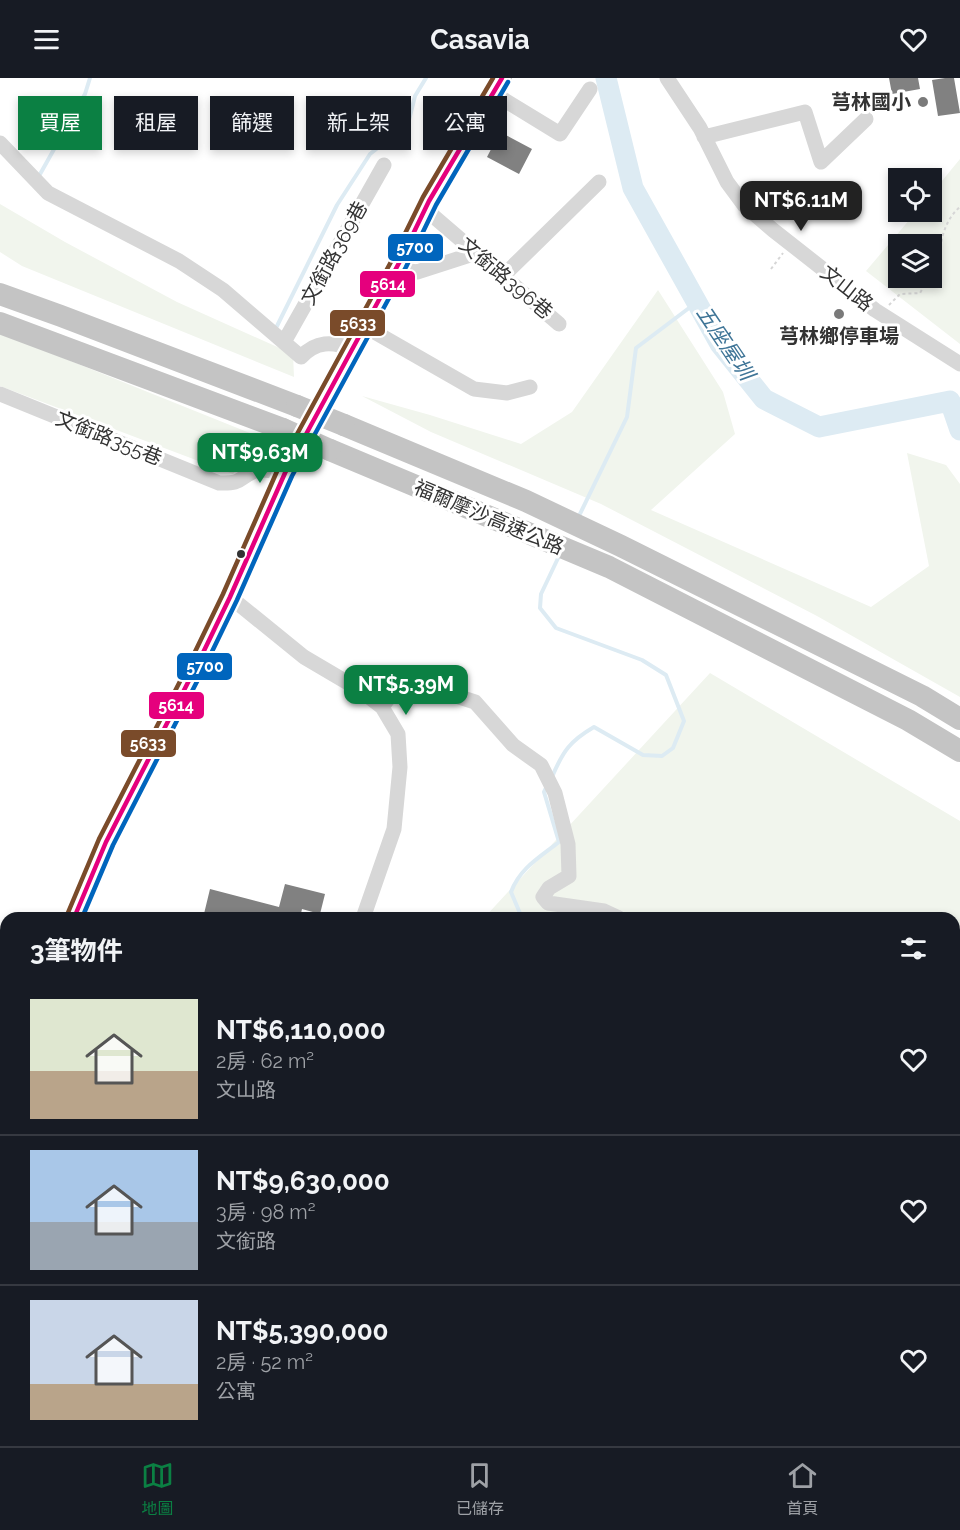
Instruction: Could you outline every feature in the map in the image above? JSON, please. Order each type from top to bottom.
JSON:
[{"type":"highway","points":[[0,279],[61,316]]},
{"type":"highway","name":"福爾摩沙高速公路","points":[[0,294],[297,406],[526,501],[922,696],[960,719]]},
{"type":"highway","name":"福爾摩沙高速公路","points":[[6,326],[283,429],[609,567],[909,720],[960,751]]},
{"type":"main road","points":[[77,912],[106,842],[231,597],[285,473],[425,209],[498,86]]},
{"type":"street","name":"文山路","points":[[667,78],[704,137],[727,182],[744,205],[790,244],[881,314],[960,364]]},
{"type":"street","points":[[498,86],[560,134],[590,89]]},
{"type":"street","points":[[704,137],[805,112],[820,162],[866,119]]},
{"type":"street","points":[[0,143],[48,193],[179,261],[222,290],[301,357],[310,348],[328,342],[352,349]]},
{"type":"street","name":"文銜路369巷","points":[[284,342],[384,165]]},
{"type":"street","points":[[503,276],[599,182]]},
{"type":"street","name":"文銜路396巷","points":[[425,209],[559,324]]},
{"type":"street","points":[[395,269],[417,272],[476,253]]},
{"type":"street","points":[[364,326],[474,389],[507,393],[530,387]]},
{"type":"street","name":"文銜路355巷","points":[[0,394],[219,483],[239,482],[260,470],[285,473]]},
{"type":"street","points":[[231,597],[304,657],[360,690],[382,707],[398,734],[400,767],[394,829],[364,912]]},
{"type":"street","points":[[382,707],[403,679],[475,702],[513,745],[541,765],[555,793],[568,844],[569,876],[549,888],[543,897],[548,903],[606,912]]},
{"type":"path","points":[[942,235],[952,216],[960,207]]},
{"type":"path","points":[[771,269],[790,244]]},
{"type":"path","points":[[881,314],[900,294],[920,293],[923,288]]},
{"type":"shaded area","points":[[960,159],[960,344],[866,271],[888,245],[888,288],[942,288],[942,234],[897,234],[908,222],[942,222],[942,181]]},
{"type":"shaded area","points":[[0,204],[177,302],[293,354],[294,377],[22,266],[0,252]]},
{"type":"shaded area","points":[[658,290],[723,392],[735,434],[651,510],[871,607],[929,566],[907,453],[946,465],[960,484],[960,697],[817,616],[601,504],[431,432],[362,396],[521,444],[572,412]]},
{"type":"shaded area","points":[[0,334],[262,438],[233,474],[0,386]]},
{"type":"shaded area","points":[[710,673],[960,821],[960,912],[490,912]]},
{"type":"building","points":[[889,78],[918,78],[920,89],[892,94]]},
{"type":"building","points":[[954,78],[960,113],[938,116],[932,80]]},
{"type":"building","points":[[507,136],[532,149],[519,174],[487,157],[491,150],[507,150]]},
{"type":"building","points":[[285,884],[325,894],[320,912],[302,909],[301,912],[204,912],[210,889],[279,907]]},
{"type":"waterway","points":[[39,176],[85,94],[90,78]]},
{"type":"waterway","points":[[277,326],[337,205],[370,154],[408,124],[415,96],[426,78]]},
{"type":"waterway","name":"五座屋圳","points":[[606,78],[633,188],[720,344],[764,399],[819,427],[950,401],[960,430]]},
{"type":"waterway","points":[[578,518],[627,417],[636,348],[697,302]]},
{"type":"waterway","points":[[552,777],[568,748],[594,727],[643,755],[662,756],[673,748],[684,721],[666,675],[642,660],[556,628],[540,608],[541,594],[560,554]]},
{"type":"waterway","points":[[519,912],[511,892],[515,884],[531,864],[559,842],[544,792],[547,786]]},
{"type":"transit line","name":"5633","points":[[68,912],[99,839],[223,594],[278,469],[392,260],[423,197],[493,78]]},
{"type":"transit line","name":"5614","points":[[77,912],[106,842],[230,597],[285,473],[399,263],[429,201],[502,78]]},
{"type":"transit line","name":"5700","points":[[85,912],[113,845],[237,600],[292,476],[406,267],[436,205],[508,82]]},
{"type":"place","name":"芎林國小","points":[[923,102]]},
{"type":"place","name":"芎林鄉停車場","points":[[839,314]]}]
